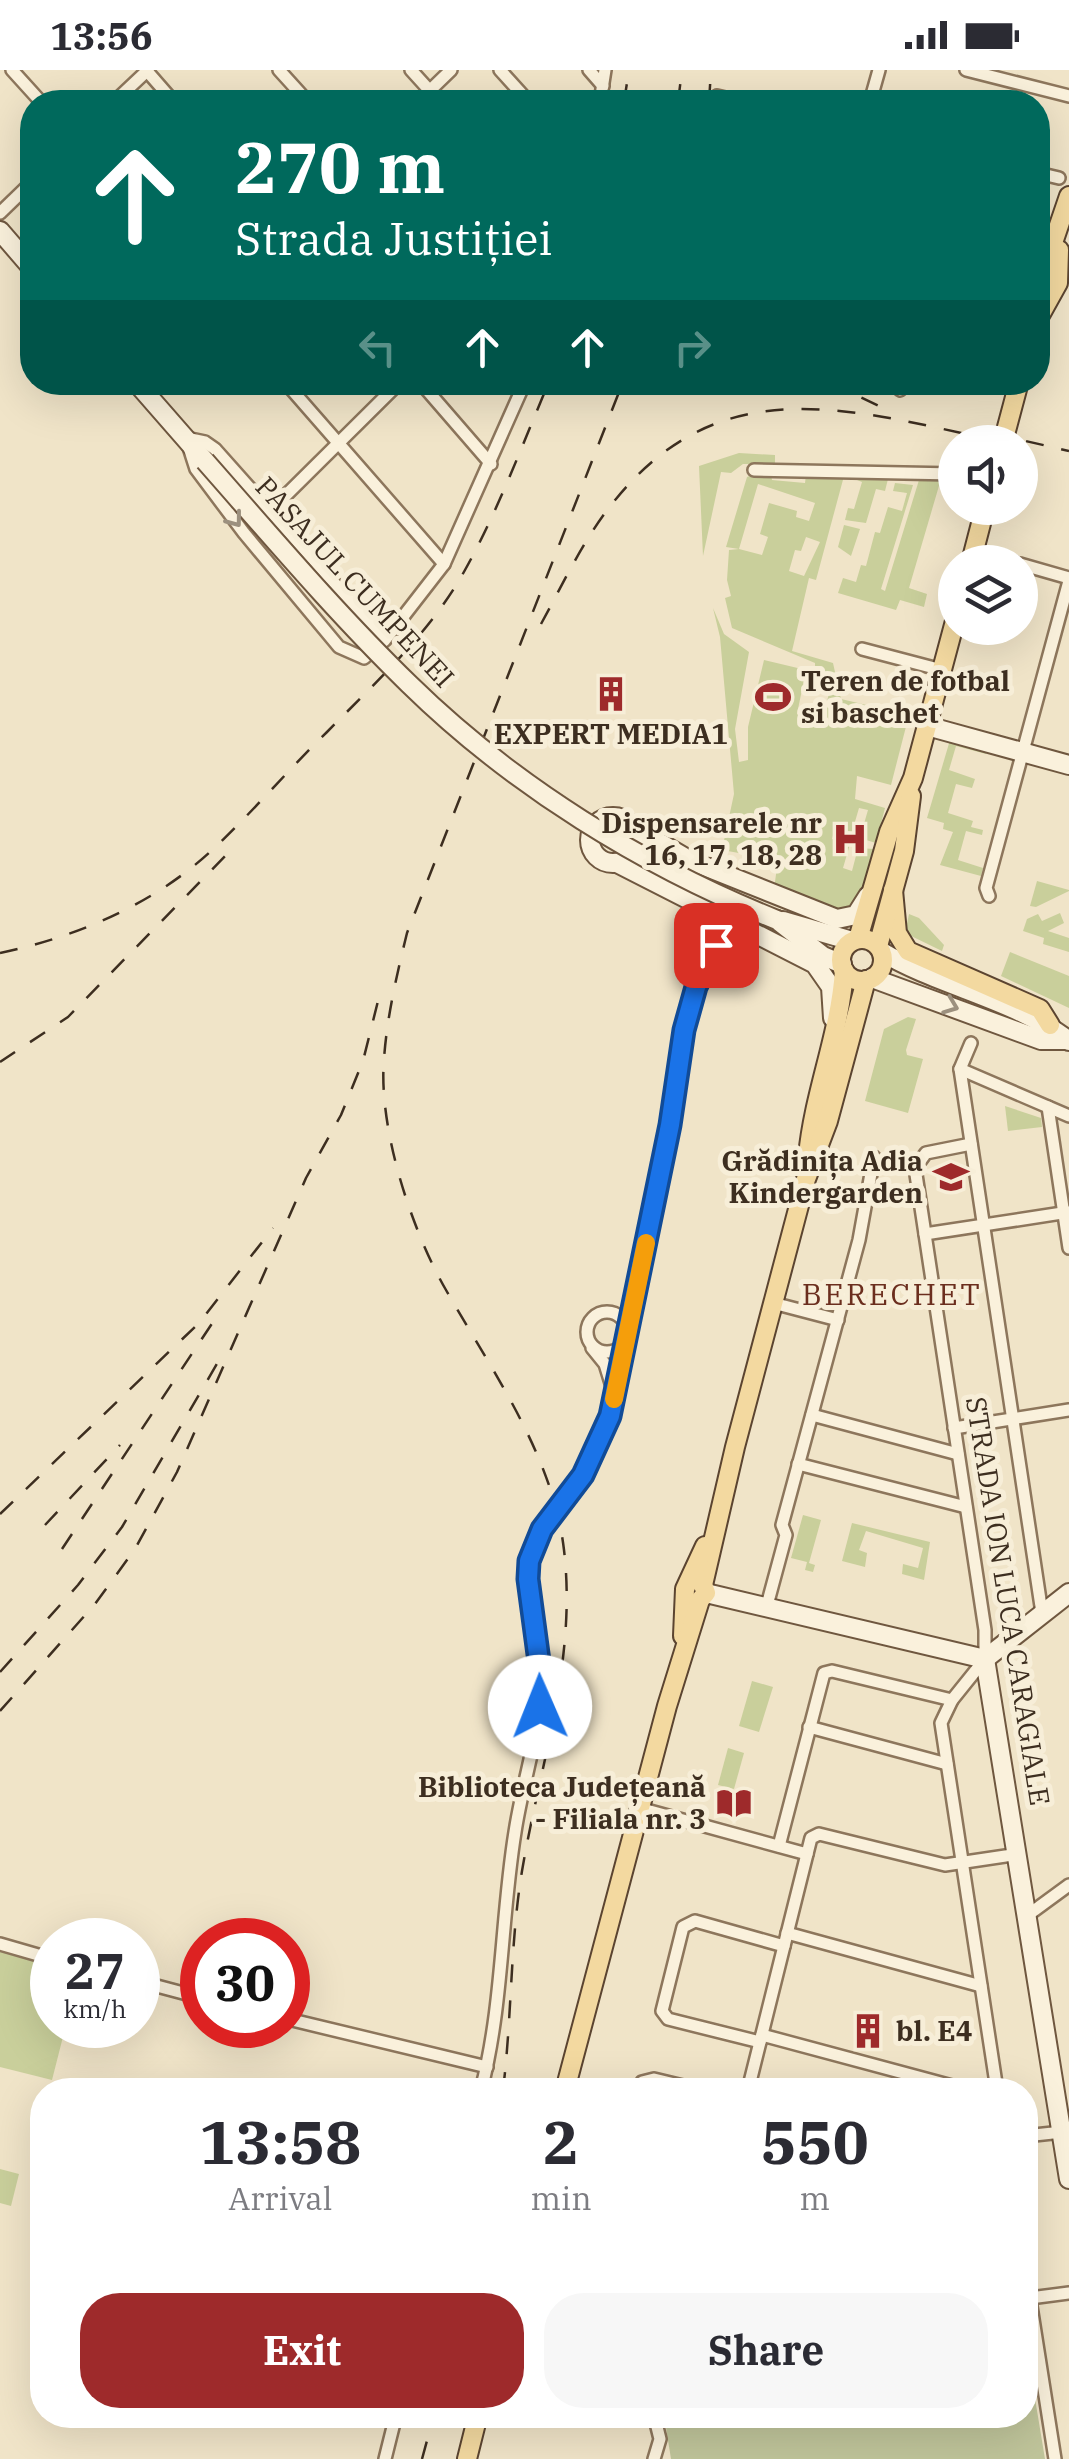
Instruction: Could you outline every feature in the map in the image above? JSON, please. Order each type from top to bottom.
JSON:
[{"type":"main road","points":[[1050,271],[1069,196]]},
{"type":"main road","points":[[1050,239],[1063,220]]},
{"type":"main road","points":[[0,231],[20,254]]},
{"type":"main road","name":"PASAJUL CUMPENEI","points":[[148,395],[362,637],[442,715],[505,766],[648,859],[714,894],[777,920]]},
{"type":"main road","points":[[1008,425],[1016,395]]},
{"type":"main road","points":[[567,2078],[806,1179],[828,1121],[869,979],[882,967],[883,888],[890,832],[913,778],[949,645]]},
{"type":"main road","points":[[927,726],[1069,766]]},
{"type":"main road","points":[[834,1043],[833,997],[825,974],[807,960],[616,863],[604,861],[594,852],[590,840],[594,828],[613,818],[689,860],[804,907],[847,920],[883,888]]},
{"type":"main road","points":[[616,863],[634,851],[636,838],[631,826]]},
{"type":"main road","points":[[806,1179],[812,1119],[834,1043],[844,951],[855,940],[883,888]]},
{"type":"main road","points":[[883,888],[897,933],[908,951],[1040,1009],[1068,1041]]},
{"type":"main road","points":[[804,907],[832,933]]},
{"type":"main road","points":[[777,920],[868,940],[918,973],[1050,1024]]},
{"type":"main road","points":[[777,920],[854,979],[869,979],[1041,1040],[1068,1041]]},
{"type":"main road","points":[[756,934],[773,934],[808,944]]},
{"type":"main road","points":[[667,1706],[731,1464]]},
{"type":"main road","points":[[683,1636],[685,1589],[708,1542]]},
{"type":"main road","points":[[699,1592],[986,1658],[1069,1594]]},
{"type":"main road","name":"STRADA ION LUCA CARAGIALE","points":[[986,1658],[1063,2119],[1069,2179]]},
{"type":"main road","points":[[466,2459],[474,2428]]},
{"type":"street","points":[[12,70],[30,90]]},
{"type":"street","points":[[126,90],[147,70],[164,90]]},
{"type":"street","points":[[280,70],[298,90]]},
{"type":"street","points":[[411,70],[429,90]]},
{"type":"street","points":[[431,90],[451,70]]},
{"type":"street","points":[[500,70],[518,90]]},
{"type":"street","points":[[589,70],[603,86]]},
{"type":"street","points":[[602,90],[605,70]]},
{"type":"street","points":[[966,70],[1045,90]]},
{"type":"street","points":[[1050,176],[1059,178]]},
{"type":"street","points":[[0,213],[20,194]]},
{"type":"street","points":[[296,395],[444,564]]},
{"type":"street","points":[[270,512],[387,395]]},
{"type":"street","points":[[431,395],[491,464]]},
{"type":"street","points":[[186,438],[196,469],[244,533],[339,647],[364,658],[386,640],[444,564],[520,395]]},
{"type":"street","points":[[186,438],[216,448],[386,640]]},
{"type":"street","points":[[754,470],[938,474]]},
{"type":"street","points":[[989,896],[986,888],[1069,579],[1038,569]]},
{"type":"street","points":[[862,649],[942,670]]},
{"type":"street","points":[[484,2078],[514,1832],[542,1684],[529,1561],[542,1529],[573,1491],[598,1447],[627,1334],[670,1125],[684,1030],[710,956],[734,925]]},
{"type":"street","points":[[971,1044],[960,1070],[1042,1613]]},
{"type":"street","points":[[960,1070],[1069,1116]]},
{"type":"street","points":[[1048,1107],[1069,1248]]},
{"type":"street","name":"STRADA ION LUCA CARAGIALE","points":[[972,1144],[926,1153],[915,1168],[985,1630],[986,1658]]},
{"type":"street","points":[[766,1609],[786,1535],[782,1524],[860,1240],[874,1157]]},
{"type":"street","points":[[925,1234],[1066,1213]]},
{"type":"street","points":[[774,1303],[838,1320]]},
{"type":"street","points":[[614,1394],[605,1364],[589,1344],[586,1328],[594,1317],[619,1316],[627,1334]]},
{"type":"street","points":[[589,1344],[598,1350],[609,1350],[627,1334]]},
{"type":"street","points":[[954,1428],[1069,1410]]},
{"type":"street","points":[[812,1416],[958,1454]]},
{"type":"street","points":[[798,1464],[966,1507]]},
{"type":"street","points":[[986,1658],[952,1700],[941,1723],[996,2078]]},
{"type":"street","points":[[779,1846],[824,1673],[832,1671],[952,1700]]},
{"type":"street","points":[[809,1728],[947,1764]]},
{"type":"street","points":[[640,1808],[807,1854]]},
{"type":"street","points":[[751,2078],[811,1838],[820,1834],[945,1866],[1019,1854]]},
{"type":"street","points":[[1028,1915],[1069,1885]]},
{"type":"street","points":[[919,2078],[668,2019],[662,2010],[683,1927],[694,1921],[981,1986]]},
{"type":"street","points":[[0,1944],[30,1953]]},
{"type":"street","points":[[310,2024],[487,2067]]},
{"type":"street","points":[[1038,2130],[1063,2119]]},
{"type":"street","points":[[1038,2297],[1069,2293]]},
{"type":"street","points":[[1038,2352],[1054,2459]]},
{"type":"street","points":[[385,2459],[393,2428]]},
{"type":"street","points":[[654,2459],[660,2439],[657,2428]]},
{"type":"green space","points":[[739,453],[775,455],[775,464],[743,464],[731,473],[721,472],[703,556],[699,466]]},
{"type":"green space","points":[[757,473],[771,475],[772,480],[805,483],[806,475],[844,476],[816,580],[809,578],[792,651],[833,663],[841,699],[909,715],[891,785],[857,776],[855,799],[885,808],[876,843],[861,834],[868,810],[859,808],[852,832],[835,828],[832,839],[850,844],[843,868],[852,871],[858,848],[874,849],[863,889],[853,908],[839,912],[774,889],[778,860],[722,850],[734,794],[720,637],[713,608],[724,634],[749,652],[735,729],[739,762],[748,760],[748,727],[764,660],[806,670],[797,714],[822,720],[831,686],[822,683],[825,670],[815,667],[815,663],[732,628],[725,598],[731,596],[727,580],[729,550],[739,549],[726,547],[747,477]],"holes":[[[758,484],[815,503],[809,521],[796,517],[797,511],[769,503],[760,534],[768,537],[762,555],[739,549]],[[806,537],[820,542],[804,576],[789,571],[795,550],[801,551]]]},
{"type":"green space","points":[[889,475],[885,491],[876,489],[866,523],[845,520],[848,508],[854,509],[862,482],[857,480],[858,476]]},
{"type":"green space","points":[[938,479],[909,588],[927,594],[924,607],[900,600],[896,610],[838,593],[843,578],[856,582],[861,565],[866,566],[875,532],[880,533],[888,507],[902,511],[907,493],[893,491],[895,483],[913,485],[881,589],[885,591],[919,480]]},
{"type":"green space","points":[[844,525],[860,529],[851,556],[838,547]]},
{"type":"green space","points":[[950,740],[987,751],[986,754],[956,746],[949,770],[975,779],[972,788],[956,784],[948,813],[973,821],[971,827],[983,830],[982,835],[966,831],[958,860],[983,868],[981,876],[940,865],[953,832],[943,829],[944,823],[927,818]]},
{"type":"green space","points":[[1037,881],[1069,891],[1036,907],[1030,906]]},
{"type":"green space","points":[[1060,913],[1064,923],[1048,931],[1069,938],[1069,952],[1043,944],[1044,938],[1023,931],[1027,919],[1038,914],[1042,921]]},
{"type":"green space","points":[[909,914],[919,918],[944,945],[942,951],[905,933]]},
{"type":"green space","points":[[1010,952],[1069,976],[1069,1008],[1001,976]]},
{"type":"green space","points":[[908,1017],[916,1019],[907,1055],[923,1059],[908,1113],[865,1101],[884,1029]]},
{"type":"green space","points":[[1005,1106],[1041,1118],[1042,1127],[1008,1131]]},
{"type":"green space","points":[[803,1515],[821,1520],[809,1563],[815,1565],[813,1572],[805,1570],[807,1562],[791,1558]]},
{"type":"green space","points":[[852,1523],[930,1542],[924,1580],[902,1574],[903,1564],[918,1568],[923,1548],[866,1531],[859,1550],[867,1553],[865,1567],[842,1561]]},
{"type":"green space","points":[[752,1681],[773,1687],[759,1732],[739,1726]]},
{"type":"green space","points":[[728,1748],[744,1753],[734,1789],[718,1785]]},
{"type":"green space","points":[[0,1949],[30,1958],[30,2048],[60,2048],[53,2078],[0,2067]]},
{"type":"green space","points":[[0,2169],[19,2174],[11,2206],[0,2203]]},
{"type":"green space","points":[[1038,2417],[1045,2459],[671,2459],[666,2428],[1038,2428]]},
{"type":"railway","points":[[626,90],[629,70]]},
{"type":"railway","points":[[680,90],[682,70]]},
{"type":"railway","points":[[710,90],[711,70]]},
{"type":"railway","points":[[0,953],[85,928],[138,903],[187,871],[225,838],[383,675],[436,614],[477,548],[544,395]]},
{"type":"railway","points":[[504,2078],[518,1898],[561,1672],[567,1591],[564,1550],[558,1515],[534,1447],[433,1266],[410,1209],[386,1116],[384,1059],[407,933],[618,395]]},
{"type":"railway","points":[[856,395],[879,406]]},
{"type":"railway","points":[[541,624],[585,544],[616,499],[658,457],[703,429],[749,414],[797,409],[847,412],[938,428]]},
{"type":"railway","points":[[1038,444],[1069,451]]},
{"type":"railway","points":[[0,1062],[68,1017],[232,849]]},
{"type":"railway","points":[[0,1711],[95,1604],[135,1549],[177,1472],[306,1178],[341,1115],[363,1061],[381,989]]},
{"type":"railway","points":[[0,1514],[199,1323],[273,1228]]},
{"type":"railway","points":[[62,1549],[215,1319]]},
{"type":"railway","points":[[0,1672],[78,1585],[122,1527],[218,1362]]},
{"type":"railway","points":[[45,1525],[120,1445]]},
{"type":"railway","points":[[422,2459],[430,2428]]},
{"type":"slow traffic","points":[[614,1399],[646,1243]]},
{"type":"place","name":"EXPERT MEDIA1","points":[[611,694]]},
{"type":"place","name":"Teren de fotbal si baschet","points":[[773,697]]},
{"type":"place","name":"Dispensarele nr 16, 17, 18, 28","points":[[850,839]]},
{"type":"place","name":"Grădinița Adia Kindergarden","points":[[951,1177]]},
{"type":"place","name":"Biblioteca Județeană - Filiala nr. 3","points":[[734,1803]]},
{"type":"place","name":"bl. E4","points":[[868,2031]]},
{"type":"district","name":"BERECHET","points":[[892,1295]]},
{"type":"route","points":[[540,1707],[541,1663],[530,1604],[529,1561],[542,1529],[583,1475],[610,1416],[670,1125],[679,1052],[696,987],[716,945]]}]
